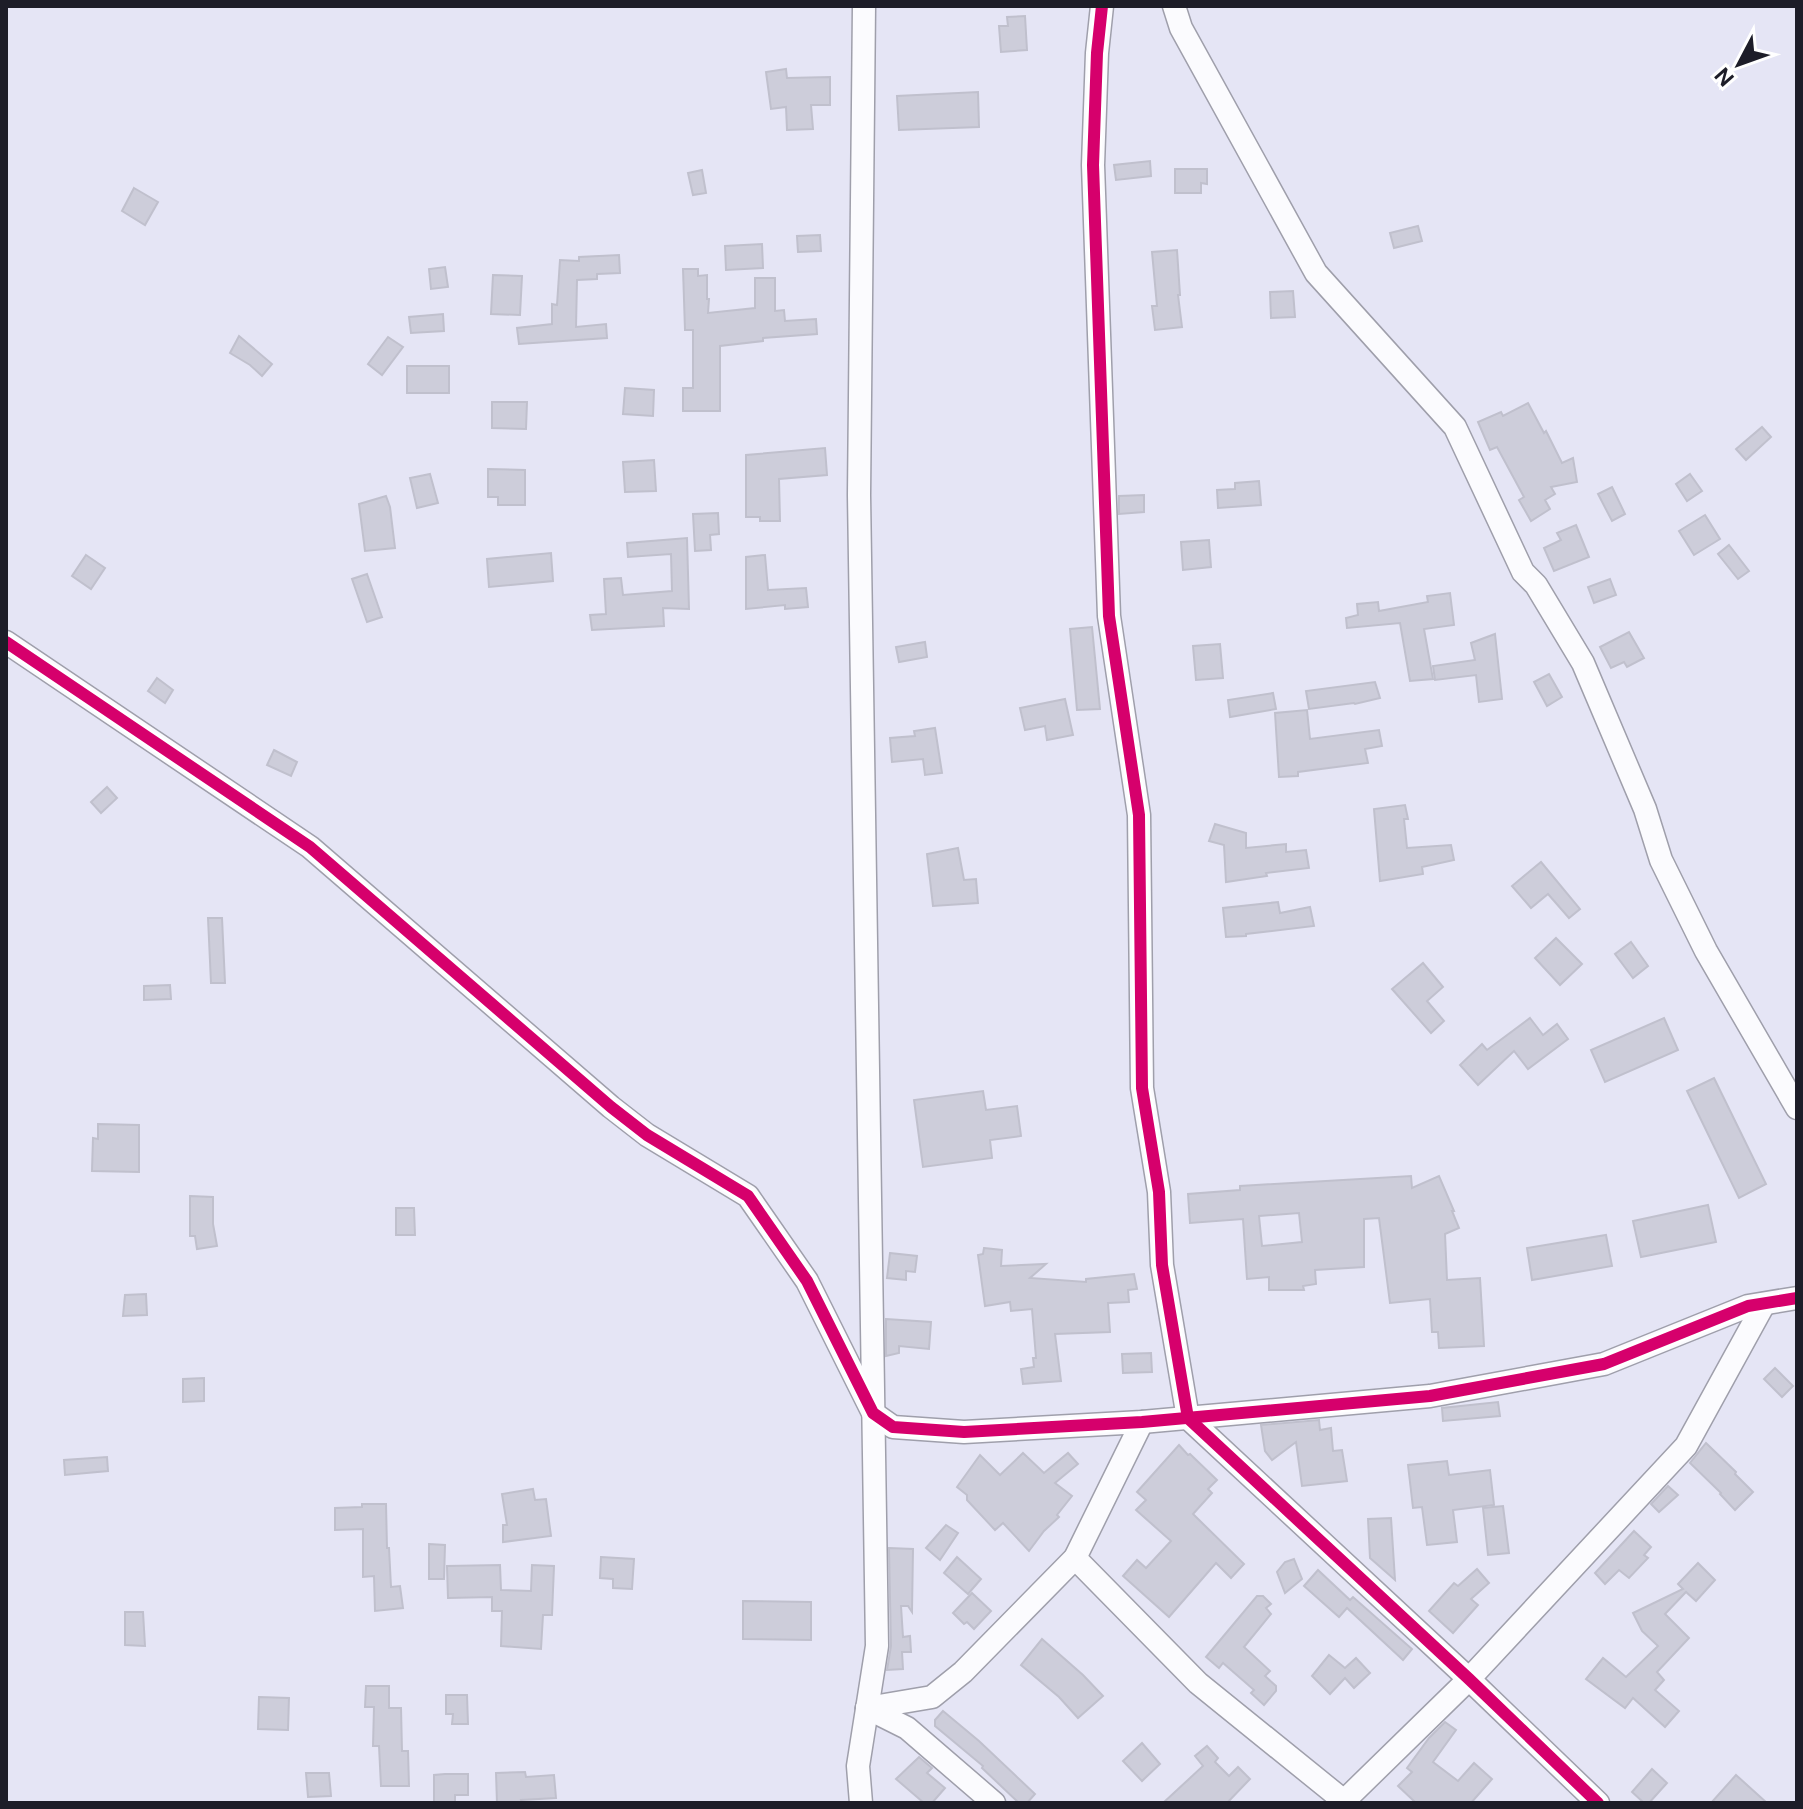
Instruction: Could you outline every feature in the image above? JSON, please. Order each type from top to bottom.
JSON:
[{"type":"street","points":[[861,1803],[858,1766],[877,1646],[859,495],[864,6]]},
{"type":"street","points":[[1102,6],[1093,165],[1109,616],[1139,815],[1142,1088],[1159,1192],[1162,1265],[1188,1418],[1598,1803]]},
{"type":"street","points":[[1174,6],[1181,28],[1316,273],[1455,427],[1523,572],[1536,585],[1583,663],[1645,809],[1661,860],[1706,951],[1797,1108]]},
{"type":"street","points":[[6,642],[310,847],[611,1107],[647,1135],[748,1196],[807,1281],[873,1413],[893,1427],[964,1432],[1142,1422],[1430,1396],[1604,1364],[1748,1306],[1797,1298]]},
{"type":"street","points":[[1075,1558],[1198,1683],[1343,1802],[1469,1679],[1686,1446],[1764,1304]]},
{"type":"street","points":[[867,1708],[932,1697],[963,1672],[1075,1558],[1142,1422]]},
{"type":"street","points":[[867,1708],[907,1728],[994,1803]]},
{"type":"building","points":[[1025,16],[1027,50],[1001,52],[999,26],[1008,26],[1007,17]]},
{"type":"building","points":[[786,69],[787,78],[830,77],[830,105],[811,105],[813,129],[787,130],[786,107],[771,109],[766,72]]},
{"type":"building","points":[[978,92],[979,127],[899,130],[897,96]]},
{"type":"building","points":[[1150,161],[1151,176],[1116,180],[1114,165]]},
{"type":"building","points":[[1175,169],[1207,169],[1207,184],[1201,183],[1201,193],[1175,193]]},
{"type":"building","points":[[702,170],[706,193],[693,195],[688,173]]},
{"type":"building","points":[[134,188],[158,202],[145,225],[122,211]]},
{"type":"building","points":[[1418,226],[1422,241],[1394,248],[1390,233]]},
{"type":"building","points":[[820,235],[821,251],[798,252],[797,236]]},
{"type":"building","points":[[762,244],[763,268],[726,270],[725,246]]},
{"type":"building","points":[[1177,250],[1182,327],[1155,330],[1152,306],[1157,306],[1152,252]]},
{"type":"building","points":[[619,255],[620,273],[597,274],[597,279],[577,280],[576,327],[606,324],[607,338],[519,344],[517,328],[552,324],[552,304],[557,305],[560,260],[579,261],[579,257]]},
{"type":"building","points":[[445,267],[448,287],[431,289],[429,269]]},
{"type":"building","points":[[683,269],[698,269],[698,276],[707,275],[708,313],[755,308],[755,278],[775,278],[775,311],[784,310],[785,321],[816,319],[817,334],[763,338],[763,341],[720,346],[720,411],[683,411],[683,388],[693,388],[693,330],[685,330]]},
{"type":"building","points":[[493,275],[522,276],[520,315],[491,314]]},
{"type":"building","points":[[1293,291],[1295,317],[1271,318],[1270,292]]},
{"type":"building","points":[[443,314],[444,331],[411,333],[409,317]]},
{"type":"building","points":[[239,336],[272,364],[262,376],[230,353]]},
{"type":"building","points":[[388,337],[403,347],[382,375],[368,364]]},
{"type":"building","points":[[407,366],[449,366],[449,393],[407,393]]},
{"type":"building","points":[[625,388],[654,390],[653,416],[623,414]]},
{"type":"building","points":[[492,402],[527,402],[526,429],[492,428]]},
{"type":"building","points":[[1528,403],[1562,463],[1573,458],[1577,482],[1551,487],[1555,494],[1545,500],[1550,509],[1531,521],[1519,500],[1524,497],[1497,447],[1490,450],[1478,422],[1501,412],[1503,416]]},
{"type":"building","points":[[1762,427],[1771,437],[1746,460],[1736,449]]},
{"type":"building","points":[[825,448],[827,475],[779,479],[780,521],[746,517],[746,455]]},
{"type":"building","points":[[654,460],[656,491],[625,492],[623,462]]},
{"type":"building","points":[[488,469],[525,470],[525,505],[498,505],[498,497],[488,497]]},
{"type":"building","points":[[430,474],[438,503],[417,508],[410,478]]},
{"type":"building","points":[[1690,474],[1702,491],[1687,501],[1676,484]]},
{"type":"building","points":[[1259,481],[1261,505],[1218,508],[1217,490],[1235,489],[1235,483]]},
{"type":"building","points":[[1612,487],[1625,514],[1612,521],[1598,494]]},
{"type":"building","points":[[1144,495],[1144,512],[1119,514],[1119,496]]},
{"type":"building","points":[[386,496],[395,548],[365,551],[359,504]]},
{"type":"building","points":[[718,513],[719,534],[710,535],[711,550],[695,551],[693,514]]},
{"type":"building","points":[[1705,515],[1720,539],[1694,555],[1679,531]]},
{"type":"building","points":[[1576,525],[1589,557],[1554,571],[1544,548],[1561,540],[1557,533]]},
{"type":"building","points":[[687,538],[689,609],[663,608],[664,626],[592,630],[590,615],[606,614],[604,579],[621,578],[623,595],[672,591],[671,554],[628,557],[627,543]]},
{"type":"building","points":[[1209,540],[1211,567],[1183,570],[1181,542]]},
{"type":"building","points":[[1729,545],[1749,571],[1738,579],[1718,554]]},
{"type":"building","points":[[551,553],[553,581],[489,587],[487,559]]},
{"type":"building","points":[[86,555],[105,568],[91,589],[72,576]]},
{"type":"building","points":[[765,555],[768,590],[806,588],[808,607],[785,609],[785,605],[746,609],[746,557]]},
{"type":"building","points":[[367,574],[382,617],[367,622],[352,579]]},
{"type":"building","points":[[1610,579],[1616,595],[1594,603],[1588,587]]},
{"type":"building","points":[[1450,593],[1454,625],[1424,629],[1433,679],[1410,681],[1400,623],[1347,628],[1346,618],[1358,615],[1357,604],[1378,602],[1379,611],[1428,602],[1427,596]]},
{"type":"building","points":[[1092,627],[1100,709],[1077,710],[1070,629]]},
{"type":"building","points":[[1629,632],[1644,658],[1627,667],[1624,662],[1611,668],[1600,647]]},
{"type":"building","points":[[1495,634],[1502,699],[1479,702],[1476,675],[1435,680],[1433,666],[1475,660],[1471,643]]},
{"type":"building","points":[[925,642],[927,657],[899,662],[896,647]]},
{"type":"building","points":[[1220,644],[1223,678],[1196,680],[1193,646]]},
{"type":"building","points":[[1549,674],[1562,697],[1547,706],[1534,682]]},
{"type":"building","points":[[157,678],[173,690],[165,703],[148,691]]},
{"type":"building","points":[[1375,682],[1380,698],[1309,709],[1306,691]]},
{"type":"building","points":[[1273,693],[1276,709],[1230,717],[1228,700]]},
{"type":"building","points":[[1065,699],[1073,735],[1047,740],[1045,726],[1025,730],[1020,708]]},
{"type":"building","points":[[1307,710],[1310,739],[1379,730],[1382,746],[1365,749],[1368,763],[1279,777],[1275,713]]},
{"type":"building","points":[[935,728],[942,773],[925,775],[923,759],[892,762],[890,738],[915,736],[914,731]]},
{"type":"building","points":[[274,750],[297,762],[291,776],[267,765]]},
{"type":"building","points":[[107,787],[117,798],[101,813],[91,802]]},
{"type":"building","points":[[1405,805],[1407,848],[1451,845],[1454,860],[1422,867],[1423,874],[1380,881],[1374,809]]},
{"type":"building","points":[[1215,824],[1246,833],[1246,848],[1286,844],[1286,852],[1306,850],[1309,868],[1226,882],[1224,845],[1209,841]]},
{"type":"building","points":[[958,848],[964,880],[976,879],[978,903],[933,906],[927,854]]},
{"type":"building","points":[[1541,862],[1580,909],[1569,918],[1548,894],[1531,908],[1512,886]]},
{"type":"building","points":[[1278,902],[1280,913],[1310,907],[1314,926],[1226,937],[1223,908]]},
{"type":"building","points":[[208,918],[222,918],[225,983],[211,983]]},
{"type":"building","points":[[1556,938],[1582,964],[1560,985],[1535,958]]},
{"type":"building","points":[[1631,942],[1648,966],[1633,978],[1615,954]]},
{"type":"building","points":[[1423,963],[1443,987],[1427,1001],[1444,1021],[1431,1033],[1392,989]]},
{"type":"building","points":[[170,985],[171,999],[144,1000],[144,986]]},
{"type":"building","points":[[1530,1018],[1543,1035],[1557,1024],[1568,1039],[1528,1069],[1514,1051],[1478,1085],[1460,1065],[1482,1044],[1487,1050]]},
{"type":"building","points":[[1664,1018],[1678,1050],[1605,1082],[1591,1050]]},
{"type":"building","points":[[1714,1078],[1766,1184],[1739,1198],[1687,1091]]},
{"type":"building","points":[[983,1091],[986,1110],[1017,1106],[1021,1136],[990,1140],[992,1158],[923,1167],[914,1100]]},
{"type":"building","points":[[98,1124],[139,1125],[139,1172],[92,1171],[93,1138],[98,1139]]},
{"type":"building","points":[[1411,1176],[1412,1188],[1439,1176],[1459,1228],[1445,1234],[1447,1280],[1480,1278],[1484,1346],[1439,1348],[1438,1332],[1432,1332],[1430,1299],[1390,1303],[1379,1218],[1364,1219],[1364,1267],[1315,1270],[1316,1284],[1303,1286],[1304,1290],[1269,1290],[1269,1277],[1247,1279],[1243,1219],[1190,1223],[1188,1194],[1240,1190],[1240,1186]],"holes":[[[1299,1213],[1302,1242],[1262,1246],[1259,1216]]]},
{"type":"building","points":[[190,1196],[213,1197],[217,1246],[197,1249],[195,1236],[190,1236]]},
{"type":"building","points":[[1708,1205],[1716,1242],[1641,1257],[1633,1221]]},
{"type":"building","points":[[396,1208],[414,1208],[415,1235],[396,1235]]},
{"type":"building","points":[[1606,1235],[1612,1266],[1532,1280],[1527,1248]]},
{"type":"building","points":[[984,1248],[1002,1250],[1001,1266],[1046,1264],[1030,1278],[1086,1282],[1086,1279],[1134,1274],[1137,1289],[1128,1290],[1129,1302],[1108,1303],[1110,1332],[1055,1334],[1061,1381],[1023,1384],[1021,1369],[1034,1367],[1033,1358],[1036,1358],[1032,1309],[1011,1311],[1010,1302],[985,1306],[978,1255],[983,1254]]},
{"type":"building","points":[[890,1253],[917,1256],[915,1272],[906,1271],[906,1280],[887,1278]]},
{"type":"building","points":[[146,1294],[147,1315],[123,1316],[125,1295]]},
{"type":"building","points":[[886,1319],[931,1322],[929,1349],[899,1346],[899,1353],[886,1356]]},
{"type":"building","points":[[1151,1353],[1152,1372],[1123,1373],[1122,1354]]},
{"type":"building","points":[[1775,1368],[1793,1386],[1782,1397],[1764,1379]]},
{"type":"building","points":[[204,1378],[204,1401],[183,1402],[183,1379]]},
{"type":"building","points":[[1498,1402],[1500,1416],[1443,1421],[1442,1408]]},
{"type":"building","points":[[1319,1420],[1320,1430],[1331,1428],[1333,1451],[1342,1450],[1347,1481],[1302,1486],[1296,1442],[1272,1460],[1265,1451],[1261,1425]]},
{"type":"building","points":[[1706,1443],[1753,1492],[1735,1510],[1690,1463]]},
{"type":"building","points":[[1179,1445],[1217,1480],[1208,1489],[1212,1493],[1193,1514],[1244,1564],[1231,1578],[1216,1563],[1169,1617],[1123,1576],[1137,1560],[1146,1568],[1171,1541],[1136,1510],[1146,1500],[1137,1492]]},
{"type":"building","points":[[1023,1453],[1044,1473],[1068,1453],[1078,1464],[1055,1483],[1072,1496],[1057,1515],[1059,1517],[1029,1551],[1003,1523],[995,1530],[957,1487],[980,1455],[1000,1475]]},
{"type":"building","points":[[107,1457],[108,1471],[65,1475],[64,1460]]},
{"type":"building","points":[[1447,1461],[1449,1475],[1490,1470],[1494,1505],[1453,1510],[1457,1542],[1427,1545],[1422,1507],[1413,1508],[1408,1465]]},
{"type":"building","points":[[1668,1486],[1678,1495],[1659,1512],[1651,1504]]},
{"type":"building","points":[[533,1489],[535,1500],[546,1499],[551,1536],[503,1542],[503,1525],[507,1525],[502,1494]]},
{"type":"building","points":[[362,1504],[386,1504],[391,1587],[400,1586],[403,1608],[375,1611],[374,1576],[363,1577],[363,1529],[335,1530],[335,1508],[362,1507]]},
{"type":"building","points":[[1503,1506],[1509,1553],[1488,1555],[1483,1508]]},
{"type":"building","points":[[1391,1518],[1395,1580],[1370,1558],[1368,1519]]},
{"type":"building","points":[[946,1525],[958,1533],[940,1560],[926,1548]]},
{"type":"building","points":[[1634,1531],[1651,1547],[1644,1555],[1648,1558],[1629,1578],[1619,1570],[1605,1584],[1595,1573]]},
{"type":"building","points":[[429,1544],[445,1545],[444,1579],[429,1579]]},
{"type":"building","points":[[889,1548],[913,1549],[912,1612],[908,1606],[901,1606],[903,1637],[910,1636],[911,1652],[902,1652],[903,1669],[887,1670],[891,1646]]},
{"type":"building","points":[[601,1557],[634,1559],[632,1589],[613,1588],[613,1579],[600,1578]]},
{"type":"building","points":[[957,1557],[981,1579],[968,1594],[944,1573]]},
{"type":"building","points":[[1294,1559],[1302,1579],[1285,1593],[1277,1572],[1285,1562]]},
{"type":"building","points":[[1698,1563],[1715,1580],[1696,1601],[1686,1592],[1665,1614],[1689,1638],[1657,1672],[1664,1680],[1655,1690],[1679,1711],[1665,1727],[1633,1698],[1625,1708],[1586,1679],[1603,1658],[1626,1677],[1658,1646],[1642,1631],[1633,1613],[1683,1589],[1678,1584]]},
{"type":"building","points":[[500,1565],[501,1590],[531,1591],[532,1565],[554,1566],[552,1615],[543,1615],[541,1649],[501,1646],[502,1611],[492,1611],[492,1597],[448,1598],[447,1566]]},
{"type":"building","points":[[1477,1569],[1489,1583],[1471,1599],[1478,1605],[1453,1633],[1429,1611],[1454,1583],[1458,1586]]},
{"type":"building","points":[[1318,1570],[1412,1649],[1403,1660],[1347,1608],[1339,1617],[1304,1586]]},
{"type":"building","points":[[972,1593],[991,1611],[974,1629],[953,1613]]},
{"type":"building","points":[[1257,1596],[1263,1596],[1271,1604],[1266,1608],[1271,1614],[1244,1647],[1270,1671],[1265,1676],[1276,1686],[1276,1691],[1264,1705],[1251,1693],[1254,1690],[1223,1663],[1219,1668],[1206,1657]]},
{"type":"building","points":[[743,1601],[811,1602],[811,1640],[743,1639]]},
{"type":"building","points":[[125,1612],[143,1612],[145,1646],[125,1645]]},
{"type":"building","points":[[1042,1639],[1103,1696],[1078,1718],[1059,1697],[1021,1665]]},
{"type":"building","points":[[1329,1655],[1345,1668],[1356,1658],[1370,1673],[1354,1688],[1345,1678],[1330,1694],[1312,1676]]},
{"type":"building","points":[[366,1686],[389,1686],[389,1708],[401,1708],[402,1751],[408,1751],[409,1786],[381,1786],[379,1746],[373,1746],[374,1707],[365,1707]]},
{"type":"building","points":[[446,1695],[467,1695],[468,1724],[452,1724],[453,1714],[446,1714]]},
{"type":"building","points":[[259,1697],[289,1698],[288,1730],[258,1729]]},
{"type":"building","points":[[943,1711],[1035,1794],[1027,1803],[1019,1803],[983,1766],[935,1726],[935,1720]]},
{"type":"building","points":[[1445,1722],[1456,1730],[1433,1762],[1458,1781],[1474,1763],[1492,1779],[1471,1803],[1416,1803],[1398,1786],[1412,1772],[1407,1768],[1429,1738]]},
{"type":"building","points":[[1142,1743],[1160,1764],[1142,1781],[1123,1761]]},
{"type":"building","points":[[1207,1746],[1218,1758],[1215,1762],[1229,1776],[1238,1767],[1250,1779],[1227,1803],[1163,1803],[1203,1766],[1195,1756]]},
{"type":"building","points":[[919,1757],[932,1768],[927,1773],[945,1788],[932,1803],[924,1803],[896,1779]]},
{"type":"building","points":[[1652,1769],[1667,1783],[1649,1803],[1644,1803],[1632,1792]]},
{"type":"building","points":[[525,1772],[526,1777],[554,1775],[556,1798],[497,1803],[496,1773]]},
{"type":"building","points":[[306,1773],[329,1773],[331,1796],[308,1797]]},
{"type":"building","points":[[468,1774],[468,1795],[455,1795],[455,1803],[434,1803],[434,1775]]},
{"type":"building","points":[[1736,1775],[1767,1803],[1711,1803]]},
{"type":"cycle path","points":[[1102,6],[1093,165],[1109,616],[1139,815],[1142,1088],[1159,1192],[1162,1265],[1188,1418],[1598,1803]]},
{"type":"cycle path","points":[[6,642],[310,847],[611,1107],[647,1135],[748,1196],[807,1281],[873,1413],[893,1427],[964,1432],[1142,1422],[1430,1396],[1604,1364],[1748,1306],[1797,1298]]}]
